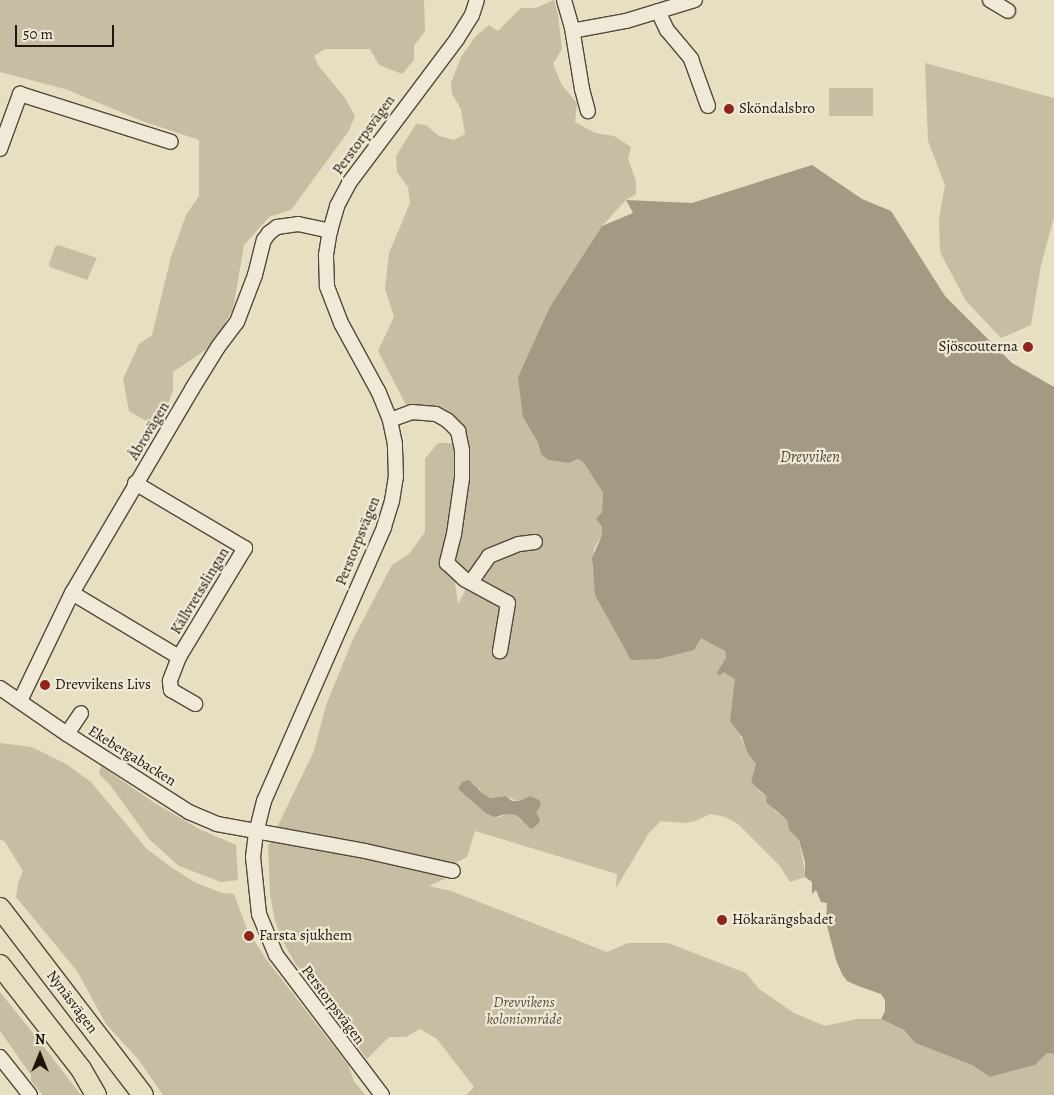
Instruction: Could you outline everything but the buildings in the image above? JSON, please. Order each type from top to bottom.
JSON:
[{"type":"highway","name":"Nynäsvägen","points":[[0,908],[143,1095]]},
{"type":"highway","points":[[0,965],[81,1069],[96,1095]]},
{"type":"street","name":"Perstorpsvägen","points":[[382,1095],[287,972],[267,937],[259,914],[253,857],[261,809],[272,778],[363,576],[390,510],[396,477],[397,462],[390,420],[378,391],[333,304],[325,272],[330,232],[337,206],[349,182],[457,39],[472,15],[477,0]]},
{"type":"street","points":[[564,0],[572,28],[582,89],[588,111]]},
{"type":"street","points":[[572,28],[578,30],[626,21],[695,0]]},
{"type":"street","points":[[990,0],[1008,11]]},
{"type":"street","points":[[658,12],[667,30],[691,59],[708,106]]},
{"type":"street","points":[[0,149],[20,94],[171,142]]},
{"type":"street","name":"Åbrovägen","points":[[20,701],[72,593],[218,347],[237,322],[255,275],[264,240],[277,227],[298,224],[330,232]]},
{"type":"street","points":[[390,420],[412,412],[436,414],[447,420],[458,431],[462,450],[462,478],[454,534],[447,563],[471,582],[508,603],[500,651]]},
{"type":"street","name":"Källvretsslingan","points":[[136,483],[245,548],[180,657],[170,681],[171,690],[195,704]]},
{"type":"street","points":[[471,582],[489,556],[519,544],[535,542]]},
{"type":"street","name":"Källvretsslingan","points":[[72,593],[180,657]]},
{"type":"street","name":"Ekebergabacken","points":[[0,688],[67,734],[189,812],[217,824],[256,833],[365,851],[453,871]]},
{"type":"street","points":[[67,734],[81,713]]},
{"type":"street","points":[[0,1057],[30,1095]]},
{"type":"green space","points":[[0,0],[424,0],[425,31],[414,46],[414,60],[402,74],[379,65],[370,49],[325,49],[314,56],[318,65],[345,98],[355,116],[348,132],[291,210],[269,217],[244,245],[233,309],[213,345],[173,372],[173,391],[163,416],[154,426],[129,411],[123,379],[139,344],[152,335],[171,257],[186,215],[199,196],[199,140],[145,122],[65,89],[0,72]]},
{"type":"green space","name":"Drevvikens koloniområde","points":[[554,0],[558,15],[562,49],[553,64],[562,85],[577,103],[575,122],[595,133],[614,136],[631,147],[628,159],[636,181],[636,194],[626,200],[602,226],[523,417],[538,443],[541,454],[548,460],[569,463],[578,459],[584,463],[603,493],[602,512],[596,519],[602,527],[602,535],[594,548],[592,571],[725,651],[726,657],[721,665],[723,672],[735,678],[737,729],[747,751],[756,764],[759,791],[767,797],[775,811],[787,820],[789,830],[799,840],[805,877],[790,882],[780,866],[738,824],[725,817],[710,814],[696,821],[683,823],[661,821],[649,833],[616,888],[617,874],[475,831],[467,857],[453,864],[451,876],[429,886],[451,891],[607,952],[628,943],[668,943],[746,973],[759,989],[794,1013],[825,1026],[857,1019],[881,1019],[904,1030],[915,1043],[972,1065],[990,1077],[1035,1065],[1047,1053],[1054,1054],[1054,1095],[466,1095],[474,1087],[437,1039],[420,1029],[406,1037],[389,1037],[367,1059],[295,963],[283,941],[275,921],[270,894],[268,846],[314,751],[326,705],[353,639],[392,565],[409,554],[425,532],[425,459],[438,443],[451,443],[465,451],[467,439],[459,421],[450,412],[435,407],[407,407],[378,351],[394,317],[385,289],[389,253],[410,203],[408,187],[397,172],[396,156],[416,124],[426,125],[439,136],[454,140],[465,134],[461,109],[452,94],[451,83],[461,57],[476,36],[489,25],[498,31],[521,8],[536,8]],"holes":[[[474,569],[463,595],[458,604],[455,583]],[[479,788],[482,793],[490,798],[506,796],[538,810],[522,822],[516,815],[506,814],[501,817],[487,814],[478,804]]]},
{"type":"green space","points":[[925,63],[1054,98],[1054,217],[1041,265],[1031,325],[1001,338],[966,301],[940,252],[939,219],[945,185],[928,141]]},
{"type":"green space","points":[[829,88],[873,88],[873,116],[829,116]]},
{"type":"green space","points":[[58,245],[97,258],[87,280],[50,267],[49,264],[55,247]]},
{"type":"green space","points":[[0,743],[32,747],[66,764],[91,782],[147,849],[194,882],[222,893],[234,894],[247,929],[266,959],[348,1065],[354,1081],[365,1095],[163,1095],[138,1059],[106,1024],[77,971],[16,897],[18,883],[23,871],[5,842],[0,839]]},
{"type":"green space","points":[[101,766],[153,802],[199,829],[236,845],[238,880],[221,882],[179,866],[149,839],[110,785],[99,774]]},
{"type":"green space","points":[[0,992],[81,1095],[43,1095],[31,1081],[31,1075],[0,1031]]},
{"type":"water","name":"Drevviken","points":[[812,165],[862,199],[891,211],[945,296],[1012,363],[1054,387],[1054,1054],[1047,1053],[1035,1065],[990,1077],[972,1065],[915,1043],[904,1030],[881,1019],[885,1011],[885,1000],[881,994],[847,981],[842,974],[836,960],[826,922],[827,903],[821,902],[816,890],[812,894],[812,882],[805,877],[805,862],[799,840],[789,830],[787,820],[766,802],[767,797],[751,782],[756,764],[747,752],[742,737],[730,721],[735,679],[723,672],[720,676],[717,673],[726,657],[725,651],[701,638],[694,650],[658,659],[631,660],[595,595],[592,558],[602,535],[602,527],[596,519],[602,512],[603,493],[584,463],[578,459],[569,463],[548,460],[541,454],[538,443],[523,417],[518,377],[550,307],[602,226],[633,213],[626,200],[692,203]]},
{"type":"water","points":[[469,780],[490,798],[506,796],[512,801],[520,801],[530,796],[539,800],[541,805],[536,813],[540,819],[538,824],[531,829],[516,815],[506,814],[495,817],[487,814],[458,789],[462,782]]},
{"type":"place","name":"Sköndalsbro","points":[[729,109]]},
{"type":"place","name":"Sjöscouterna","points":[[1028,347]]},
{"type":"place","name":"Drevvikens Livs","points":[[45,685]]},
{"type":"place","name":"Hökarängsbadet","points":[[722,920]]},
{"type":"place","name":"Farsta sjukhem","points":[[249,936]]}]
